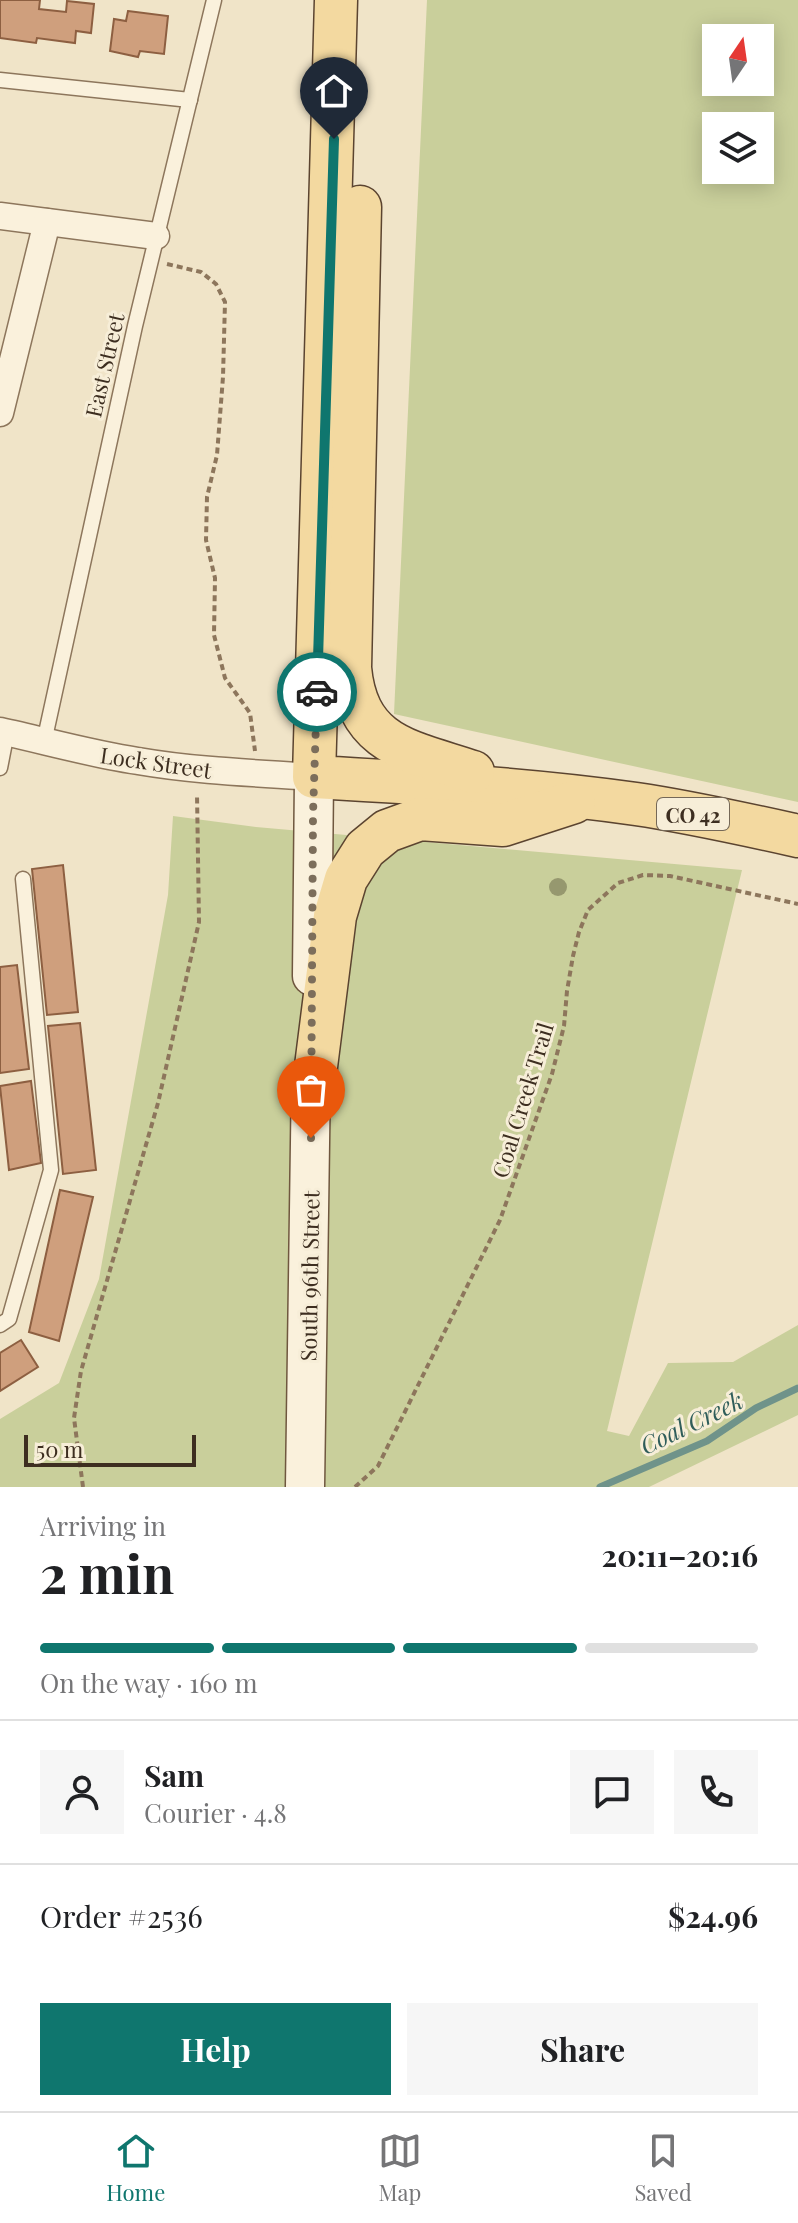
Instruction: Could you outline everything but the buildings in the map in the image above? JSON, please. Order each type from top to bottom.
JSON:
[{"type":"main road","points":[[314,777],[336,0]]},
{"type":"main road","points":[[334,139],[361,163],[352,690],[368,724],[391,744],[527,791]]},
{"type":"main road","name":"CO 42","points":[[314,777],[527,791],[639,804],[798,836]]},
{"type":"main road","name":"South 96th Street","points":[[306,1470],[314,777]]},
{"type":"main road","points":[[311,1106],[335,916],[346,879],[365,849],[387,831],[420,819],[503,825],[587,798]]},
{"type":"street","points":[[0,216],[47,222],[154,248]]},
{"type":"street","points":[[0,413],[47,222]]},
{"type":"street","name":"Lock Street","points":[[3,732],[124,759],[197,769],[314,777]]},
{"type":"lane","name":"East Street","points":[[44,742],[154,248],[214,0]]},
{"type":"lane","points":[[0,80],[190,100]]},
{"type":"lane","points":[[0,768],[3,732]]},
{"type":"lane","points":[[0,1325],[9,1319],[51,1170],[23,879]]},
{"type":"path","points":[[154,248],[201,272],[216,284],[225,302],[217,455],[207,497],[206,540],[215,578],[214,635],[225,678],[250,713],[257,773]]},
{"type":"path","points":[[83,1487],[74,1418],[81,1371],[158,1103],[199,922],[197,769]]},
{"type":"path","name":"Coal Creek Trail","points":[[355,1487],[378,1466],[500,1220],[552,1074],[564,1026],[573,956],[588,910],[618,883],[643,875],[670,876],[798,904]]},
{"type":"green space","points":[[427,0],[798,0],[798,802],[394,714]]},
{"type":"green space","points":[[173,816],[256,827],[742,870],[607,1431],[629,1436],[668,1363],[733,1362],[798,1325],[798,1415],[649,1487],[0,1487],[0,1419],[59,1383],[99,1279],[168,895]]},
{"type":"waterway","name":"Coal Creek","points":[[600,1487],[707,1441],[756,1408],[798,1388]]},
{"type":"way so far","points":[[311,1138],[317,692]]},
{"type":"route","points":[[317,692],[334,139]]}]
